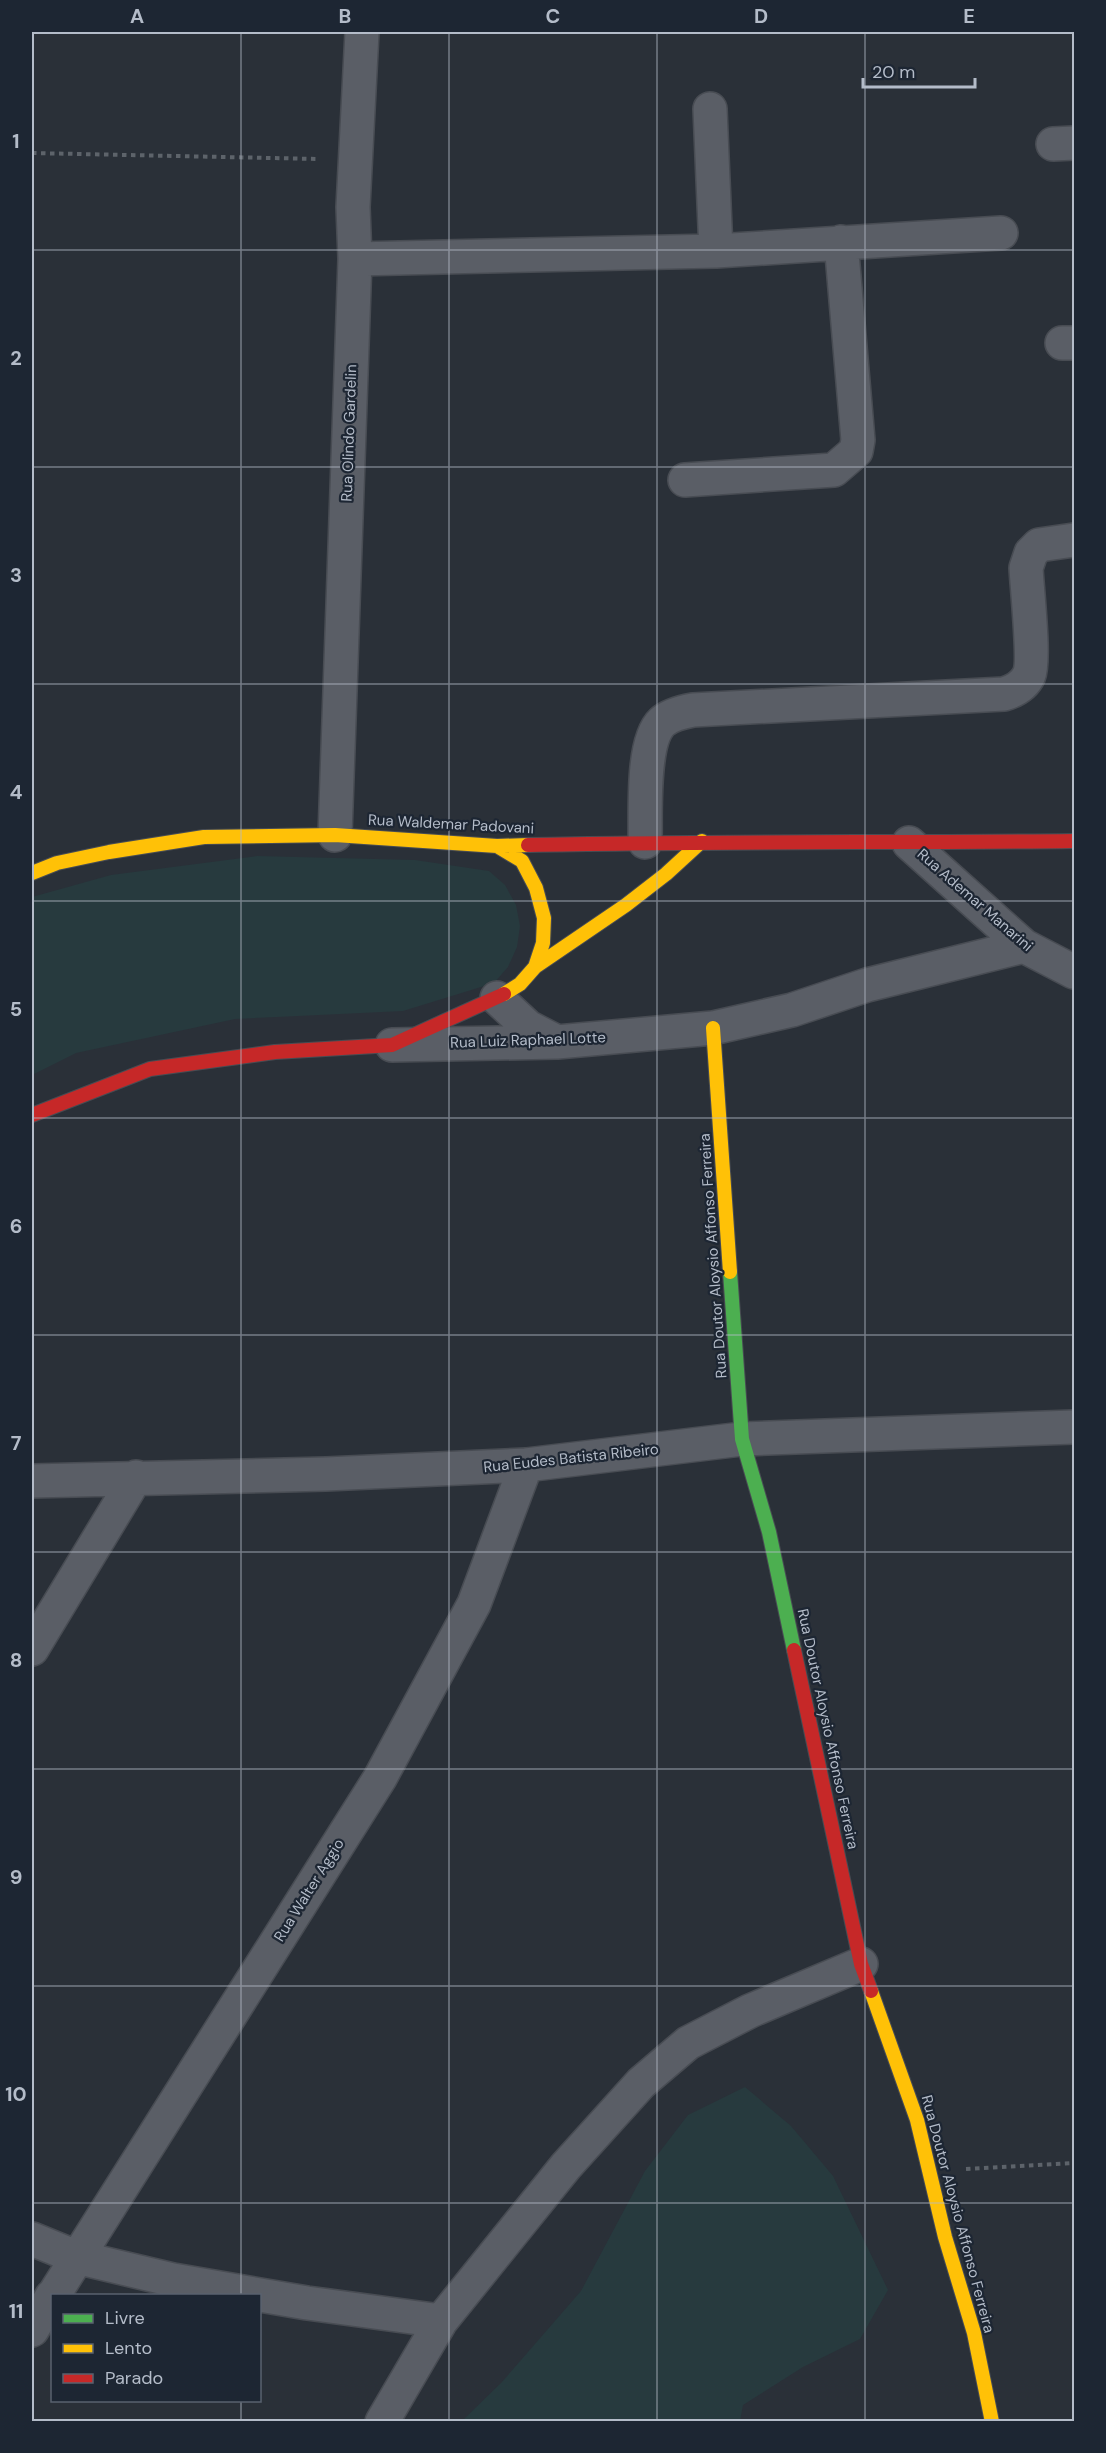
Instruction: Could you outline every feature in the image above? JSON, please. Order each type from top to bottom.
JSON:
[{"type":"street","name":"Rua Olindo Gardelin","points":[[335,835],[355,259],[355,160],[362,32]]},
{"type":"street","points":[[710,109],[716,251]]},
{"type":"street","points":[[355,259],[716,251],[1001,233]]},
{"type":"street","points":[[685,480],[834,470],[856,451],[858,440],[841,242]]},
{"type":"street","points":[[645,843],[647,769],[653,736],[662,723],[672,716],[693,710],[992,695],[1014,691],[1025,681],[1031,665],[1026,568],[1028,558],[1039,545],[1074,540]]},
{"type":"street","name":"Rua Waldemar Padovani","points":[[32,873],[57,864],[109,852],[204,837],[335,835],[497,846],[702,841],[909,843],[1074,841]]},
{"type":"street","points":[[392,1045],[497,998],[520,984],[535,967],[626,905],[666,874],[702,841]]},
{"type":"street","name":"Rua Ademar Manarini","points":[[909,843],[1024,946],[1074,972]]},
{"type":"street","points":[[497,846],[522,861],[536,888],[544,918],[543,943],[535,967]]},
{"type":"street","name":"Rua Luiz Raphael Lotte","points":[[32,1115],[150,1069],[275,1052],[392,1045],[557,1042],[713,1028],[792,1010],[867,985],[1024,946]]},
{"type":"street","points":[[497,998],[528,1027],[557,1042]]},
{"type":"street","name":"Rua Doutor Aloysio Affonso Ferreira","points":[[713,1028],[742,1439],[769,1532],[861,1964],[917,2120],[945,2237],[974,2333],[992,2421]]},
{"type":"street","name":"Rua Eudes Batista Ribeiro","points":[[32,1481],[326,1474],[526,1465],[742,1439],[1074,1427]]},
{"type":"street","name":"Rua Walter Aggio","points":[[54,2294],[380,1778],[474,1604],[526,1465]]},
{"type":"street","points":[[32,1649],[136,1477]]},
{"type":"street","points":[[382,2421],[441,2321],[566,2166],[641,2084],[688,2043],[750,2011],[861,1964]]},
{"type":"street","points":[[32,2239],[76,2258],[196,2284],[257,2294]]},
{"type":"street","points":[[261,2295],[441,2321]]},
{"type":"street","name":"Rua Walter Aggio","points":[[32,2330],[51,2299]]},
{"type":"path","points":[[32,153],[355,160]]},
{"type":"path","points":[[929,2171],[1074,2163]]},
{"type":"green space","points":[[257,856],[415,860],[489,871],[505,885],[516,905],[520,926],[517,947],[508,967],[494,983],[403,1011],[235,1019],[76,1053],[32,1075],[32,897],[111,875]]},
{"type":"green space","points":[[745,2087],[791,2126],[833,2176],[888,2290],[860,2339],[803,2367],[743,2405],[740,2421],[462,2421],[502,2382],[581,2291],[645,2171],[688,2115]]},
{"type":"traffic: fast","points":[[730,1272],[742,1439],[769,1532],[794,1650]]},
{"type":"traffic: slow","points":[[32,873],[57,863],[109,852],[204,837],[335,835],[497,846],[528,845]]},
{"type":"traffic: slow","points":[[504,994],[520,984],[535,967],[626,905],[666,874],[702,841]]},
{"type":"traffic: slow","points":[[497,846],[522,861],[536,888],[544,918],[543,943],[535,967]]},
{"type":"traffic: slow","points":[[713,1028],[730,1272]]},
{"type":"traffic: slow","points":[[871,1991],[917,2120],[945,2237],[974,2333],[992,2422]]},
{"type":"traffic: jam","points":[[528,845],[1074,841]]},
{"type":"traffic: jam","points":[[32,1115],[150,1069],[275,1052],[392,1045],[504,994]]},
{"type":"traffic: jam","points":[[794,1650],[861,1964],[871,1991]]}]
